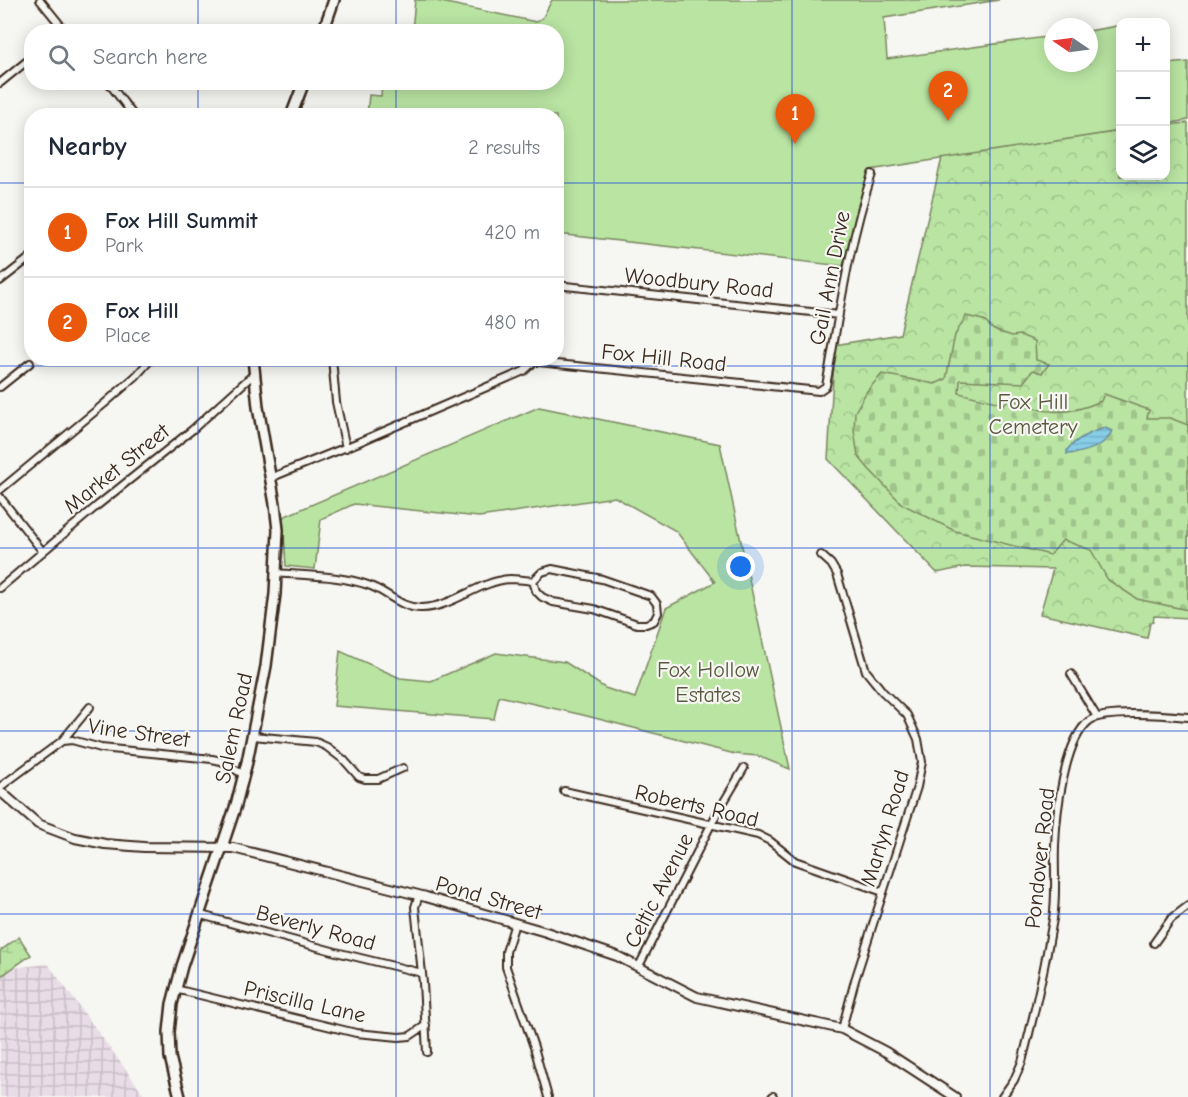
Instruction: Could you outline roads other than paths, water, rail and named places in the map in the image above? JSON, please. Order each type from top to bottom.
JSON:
[{"type":"main road","points":[[326,24],[334,0]]},
{"type":"main road","points":[[294,108],[301,90]]},
{"type":"main road","name":"Salem Road","points":[[180,1097],[169,1046],[170,1018],[175,989],[223,848],[244,775],[271,630],[278,530],[254,366]]},
{"type":"street","points":[[40,0],[59,24]]},
{"type":"street","points":[[0,83],[24,64]]},
{"type":"street","points":[[114,90],[128,108]]},
{"type":"street","name":"Gail Ann Drive","points":[[824,389],[858,220],[872,174]]},
{"type":"street","points":[[0,281],[24,262]]},
{"type":"street","name":"Woodbury Road","points":[[564,286],[838,315]]},
{"type":"street","name":"Fox Hill Road","points":[[564,363],[819,391],[824,389]]},
{"type":"street","points":[[0,387],[26,366]]},
{"type":"street","points":[[0,490],[104,404],[145,366]]},
{"type":"street","points":[[333,366],[336,402],[346,448]]},
{"type":"street","points":[[270,478],[346,448],[524,371],[529,366]]},
{"type":"street","name":"Market Street","points":[[0,588],[98,504],[192,430],[255,373]]},
{"type":"street","points":[[0,496],[44,552]]},
{"type":"street","name":"Marlyn Road","points":[[821,555],[831,564],[837,574],[866,671],[913,724],[922,762],[917,787],[842,1029]]},
{"type":"street","points":[[276,573],[355,581],[371,585],[402,604],[420,608],[449,603],[492,583],[510,579],[533,581],[542,572],[552,569],[602,579],[651,596],[657,604],[658,613],[654,621],[637,624],[594,609],[553,602],[536,591],[533,581]]},
{"type":"street","points":[[1071,674],[1098,717],[1128,715],[1188,717]]},
{"type":"street","points":[[0,789],[62,741],[90,707]]},
{"type":"street","name":"Pondover Road","points":[[1002,1097],[1014,1080],[1022,1062],[1053,919],[1055,839],[1068,759],[1079,732],[1088,722],[1098,717]]},
{"type":"street","points":[[253,736],[316,742],[345,760],[358,777],[365,780],[378,779],[403,768]]},
{"type":"street","name":"Vine Street","points":[[62,741],[72,740],[101,748],[212,759],[221,761],[244,775]]},
{"type":"street","name":"Celtic Avenue","points":[[639,966],[711,824],[744,768]]},
{"type":"street","name":"Pond Street","points":[[0,789],[38,824],[75,838],[105,844],[144,847],[233,848],[419,895],[593,947],[639,966],[697,997],[842,1029],[881,1049],[955,1097]]},
{"type":"street","name":"Roberts Road","points":[[564,791],[758,835],[770,841],[795,861],[883,892]]},
{"type":"street","points":[[419,895],[415,907],[427,1052]]},
{"type":"street","points":[[1154,943],[1170,919],[1188,906]]},
{"type":"street","name":"Beverly Road","points":[[201,915],[422,973]]},
{"type":"street","points":[[514,923],[506,951],[506,967],[534,1047],[548,1097]]},
{"type":"street","name":"Priscilla Lane","points":[[175,989],[356,1033],[410,1036],[426,1025]]},
{"type":"water","points":[[1105,428],[1112,431],[1105,441],[1087,451],[1067,454],[1067,450],[1080,439]]},
{"type":"place","name":"Fox Hill","points":[[948,121]]},
{"type":"place","name":"Fox Hill Summit","points":[[795,144]]},
{"type":"park label","name":"Fox Hill Cemetery","points":[[1033,414]]},
{"type":"park label","name":"Fox Hollow Estates","points":[[708,682]]}]
